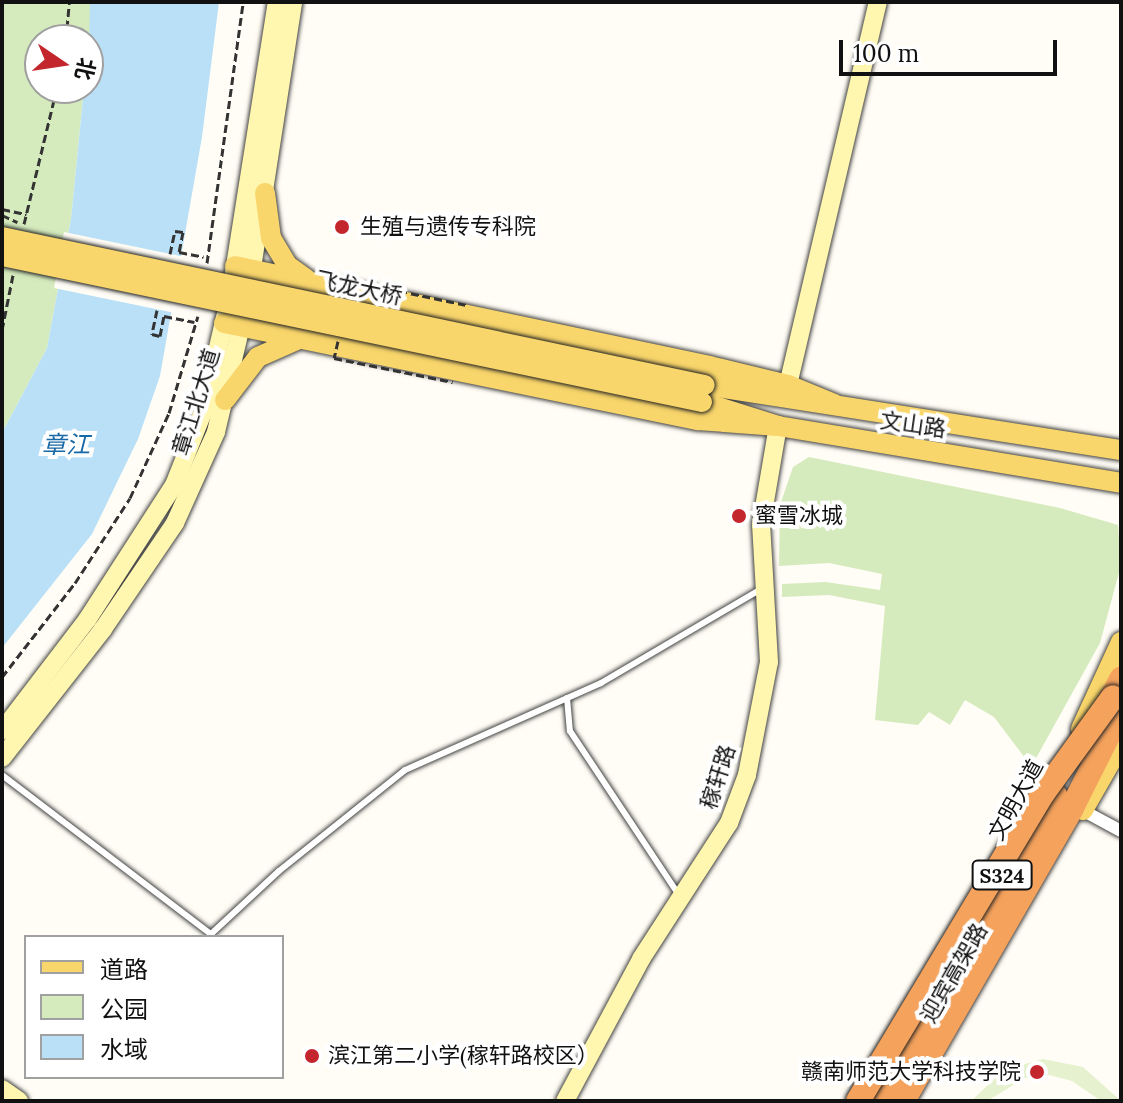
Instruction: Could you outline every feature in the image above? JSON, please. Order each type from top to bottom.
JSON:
[{"type":"highway","points":[[858,1101],[1044,792],[1118,695]]},
{"type":"highway","name":"迎宾高架路","points":[[882,1101],[1118,695]]},
{"type":"highway","name":"迎宾高架路","points":[[903,1101],[1072,808],[1118,695]]},
{"type":"main road","name":"章江北大道","points":[[2,758],[158,551],[200,473],[225,400],[277,2]]},
{"type":"main road","name":"章江北大道","points":[[244,268],[265,193],[293,2]]},
{"type":"main road","points":[[788,385],[878,2]]},
{"type":"main road","points":[[265,193],[276,247],[292,271],[309,281]]},
{"type":"main road","name":"飞龙大桥","points":[[2,237],[704,393]]},
{"type":"main road","name":"飞龙大桥","points":[[2,256],[704,393]]},
{"type":"main road","points":[[244,268],[788,385],[834,404]]},
{"type":"main road","name":"章江北大道","points":[[2,731],[87,620],[169,496],[196,435],[233,324]]},
{"type":"main road","points":[[233,324],[698,420],[778,426]]},
{"type":"main road","points":[[225,400],[258,357],[303,339]]},
{"type":"main road","name":"文山路","points":[[704,393],[834,404],[1121,450]]},
{"type":"main road","name":"文山路","points":[[704,393],[778,426],[1121,483]]},
{"type":"main road","name":"稼轩路","points":[[565,1101],[679,895],[729,823],[747,775],[769,662],[761,525],[778,426]]},
{"type":"main road","name":"文明大道","points":[[871,1101],[1050,792],[1121,642]]},
{"type":"main road","name":"S324","points":[[914,1101],[1121,744]]},
{"type":"main road","points":[[2,1089],[19,1101]]},
{"type":"street","points":[[1082,810],[1121,831]]},
{"type":"lane","points":[[2,775],[211,934],[279,871],[405,770],[567,698],[764,587]]},
{"type":"lane","points":[[567,698],[570,731],[679,895]]},
{"type":"path","points":[[67,24],[69,2]]},
{"type":"path","points":[[210,273],[204,257],[243,2]]},
{"type":"path","points":[[40,155],[53,104]]},
{"type":"path","points":[[2,209],[26,214]]},
{"type":"path","points":[[2,215],[17,222]]},
{"type":"path","points":[[170,254],[175,231],[183,232],[179,252],[204,257]]},
{"type":"path","points":[[2,289],[10,291]]},
{"type":"path","points":[[2,677],[75,583],[130,498],[169,413],[194,322],[203,308]]},
{"type":"path","points":[[157,310],[152,334],[160,336],[164,316],[194,322]]},
{"type":"green space","points":[[2,2],[90,2],[90,24],[24,24],[24,104],[82,104],[71,219],[47,348],[2,433]]},
{"type":"green space","points":[[809,457],[1060,508],[1118,525],[1121,565],[1100,643],[1035,760],[1025,758],[994,717],[965,700],[950,725],[929,712],[918,725],[875,720],[885,606],[829,595],[782,597],[782,584],[826,582],[880,590],[882,574],[829,563],[779,566],[780,505],[793,467]]},
{"type":"green space","points":[[1043,1059],[1083,1067],[1121,1101],[1101,1101],[1072,1081],[1049,1075],[1025,1078],[987,1101],[971,1101],[1004,1070]]},
{"type":"water","name":"章江","points":[[90,2],[219,2],[202,137],[160,376],[138,439],[92,534],[2,648],[2,433],[47,348],[71,219],[82,104],[104,104],[104,24],[89,24]]},
{"type":"pier","points":[[64,232],[185,257],[175,313],[54,288]]},
{"type":"place","name":"生殖与遗传专科院","points":[[342,227]]},
{"type":"place","name":"蜜雪冰城","points":[[739,516]]},
{"type":"place","name":"滨江第二小学(稼轩路校区）","points":[[312,1056]]},
{"type":"place","name":"赣南师范大学科技学院","points":[[1037,1072]]}]
